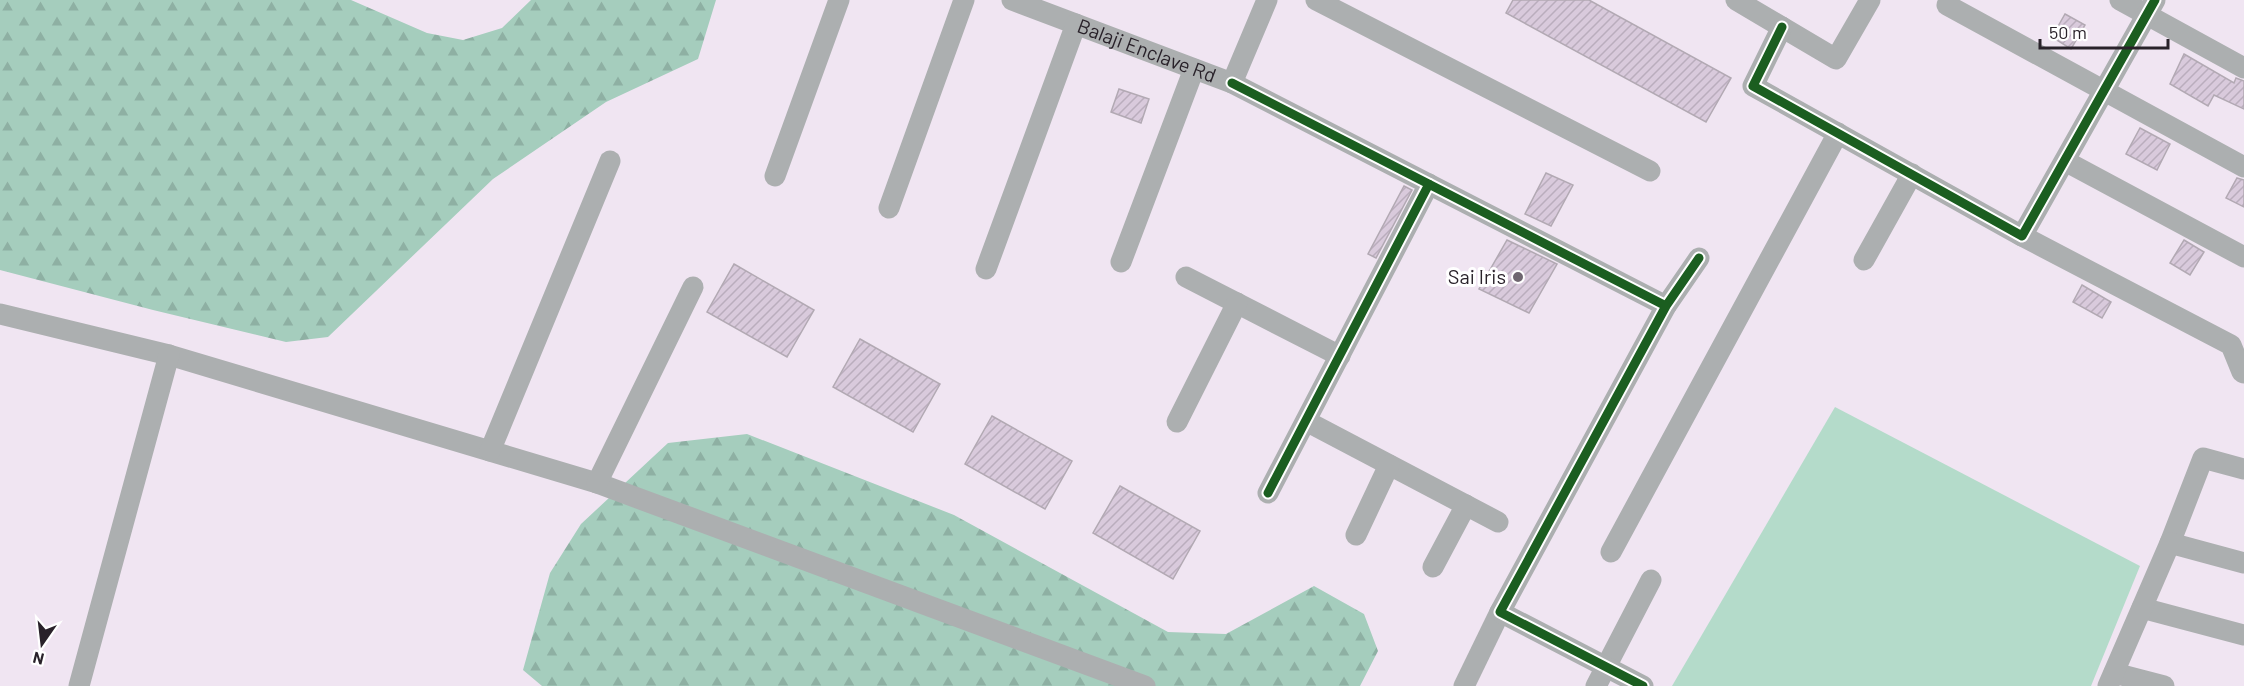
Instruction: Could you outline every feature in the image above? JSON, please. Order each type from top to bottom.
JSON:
[{"type":"street","points":[[775,177],[839,0]]},
{"type":"street","points":[[889,208],[964,0]]},
{"type":"street","name":"Balaji Enclave Rd","points":[[1012,0],[1232,83],[1267,0]]},
{"type":"street","points":[[1316,0],[1650,171]]},
{"type":"street","points":[[1736,0],[1836,59],[1870,0]]},
{"type":"street","points":[[2120,0],[2150,8],[2244,68]]},
{"type":"street","points":[[1947,5],[2244,167]]},
{"type":"street","points":[[2022,236],[2150,8]]},
{"type":"street","points":[[986,269],[1076,24]]},
{"type":"street","points":[[1782,27],[1753,86],[2022,236],[2231,345],[2244,373]]},
{"type":"street","points":[[1122,262],[1194,69]]},
{"type":"street","points":[[1232,83],[1666,306]]},
{"type":"street","points":[[1611,552],[1838,134]]},
{"type":"street","points":[[490,452],[610,161]]},
{"type":"street","points":[[2065,161],[2244,257]]},
{"type":"street","points":[[1864,260],[1912,174]]},
{"type":"street","points":[[1268,493],[1429,184]]},
{"type":"street","points":[[1464,686],[1500,612],[1666,306],[1699,258]]},
{"type":"street","points":[[1186,277],[1340,356]]},
{"type":"street","points":[[597,483],[693,286]]},
{"type":"street","points":[[1177,422],[1237,303]]},
{"type":"street","points":[[0,314],[169,355],[597,483],[1144,686]]},
{"type":"street","points":[[79,686],[169,355]]},
{"type":"street","points":[[1306,421],[1498,522]]},
{"type":"street","points":[[2164,686],[2111,680],[2170,543],[2203,458],[2244,469]]},
{"type":"street","points":[[1356,535],[1389,465]]},
{"type":"street","points":[[1433,567],[1466,505]]},
{"type":"street","points":[[2170,543],[2244,562]]},
{"type":"street","points":[[1601,677],[1651,580]]},
{"type":"street","points":[[2142,608],[2244,635]]},
{"type":"street","points":[[1500,612],[1601,677],[1643,686]]},
{"type":"green space","points":[[0,0],[351,0],[427,33],[463,40],[502,28],[531,0],[716,0],[698,59],[606,102],[493,179],[328,337],[286,342],[0,270]]},
{"type":"green space","points":[[1835,407],[2140,566],[2091,686],[1672,686]]},
{"type":"green space","points":[[747,434],[954,515],[1168,632],[1226,634],[1314,586],[1364,614],[1378,651],[1360,686],[542,686],[523,670],[550,573],[581,524],[668,443]]},
{"type":"building","points":[[1513,0],[1589,0],[1731,78],[1706,122],[1506,13]]},
{"type":"building","points":[[2065,14],[2085,25],[2071,49],[2052,37]]},
{"type":"building","points":[[2184,54],[2234,83],[2236,78],[2244,81],[2244,109],[2214,95],[2208,106],[2170,84]]},
{"type":"building","points":[[1119,89],[1149,99],[1141,123],[1111,112]]},
{"type":"building","points":[[2140,128],[2170,144],[2157,170],[2126,154]]},
{"type":"building","points":[[1546,173],[1573,185],[1551,226],[1525,214]]},
{"type":"building","points":[[2237,178],[2244,180],[2244,207],[2226,198]]},
{"type":"building","points":[[1404,186],[1412,190],[1376,258],[1368,254]]},
{"type":"building","name":"Sai Iris","points":[[1507,240],[1557,264],[1529,313],[1479,289]]},
{"type":"building","points":[[2184,240],[2204,252],[2190,275],[2170,263]]},
{"type":"building","points":[[734,264],[814,310],[787,357],[707,312]]},
{"type":"building","points":[[2082,285],[2111,302],[2102,318],[2073,302]]},
{"type":"building","points":[[860,339],[940,384],[913,432],[833,387]]},
{"type":"building","points":[[992,416],[1072,461],[1045,509],[965,464]]},
{"type":"building","points":[[1120,486],[1200,531],[1173,579],[1093,533]]},
{"type":"cycle path","points":[[1782,27],[1753,86],[2022,236],[2155,0]]},
{"type":"cycle path","points":[[1232,83],[1666,306]]},
{"type":"cycle path","points":[[1268,493],[1429,184]]},
{"type":"cycle path","points":[[1643,686],[1500,612],[1666,306],[1699,258]]},
{"type":"place","name":"Sai Iris","points":[[1518,277]]}]
